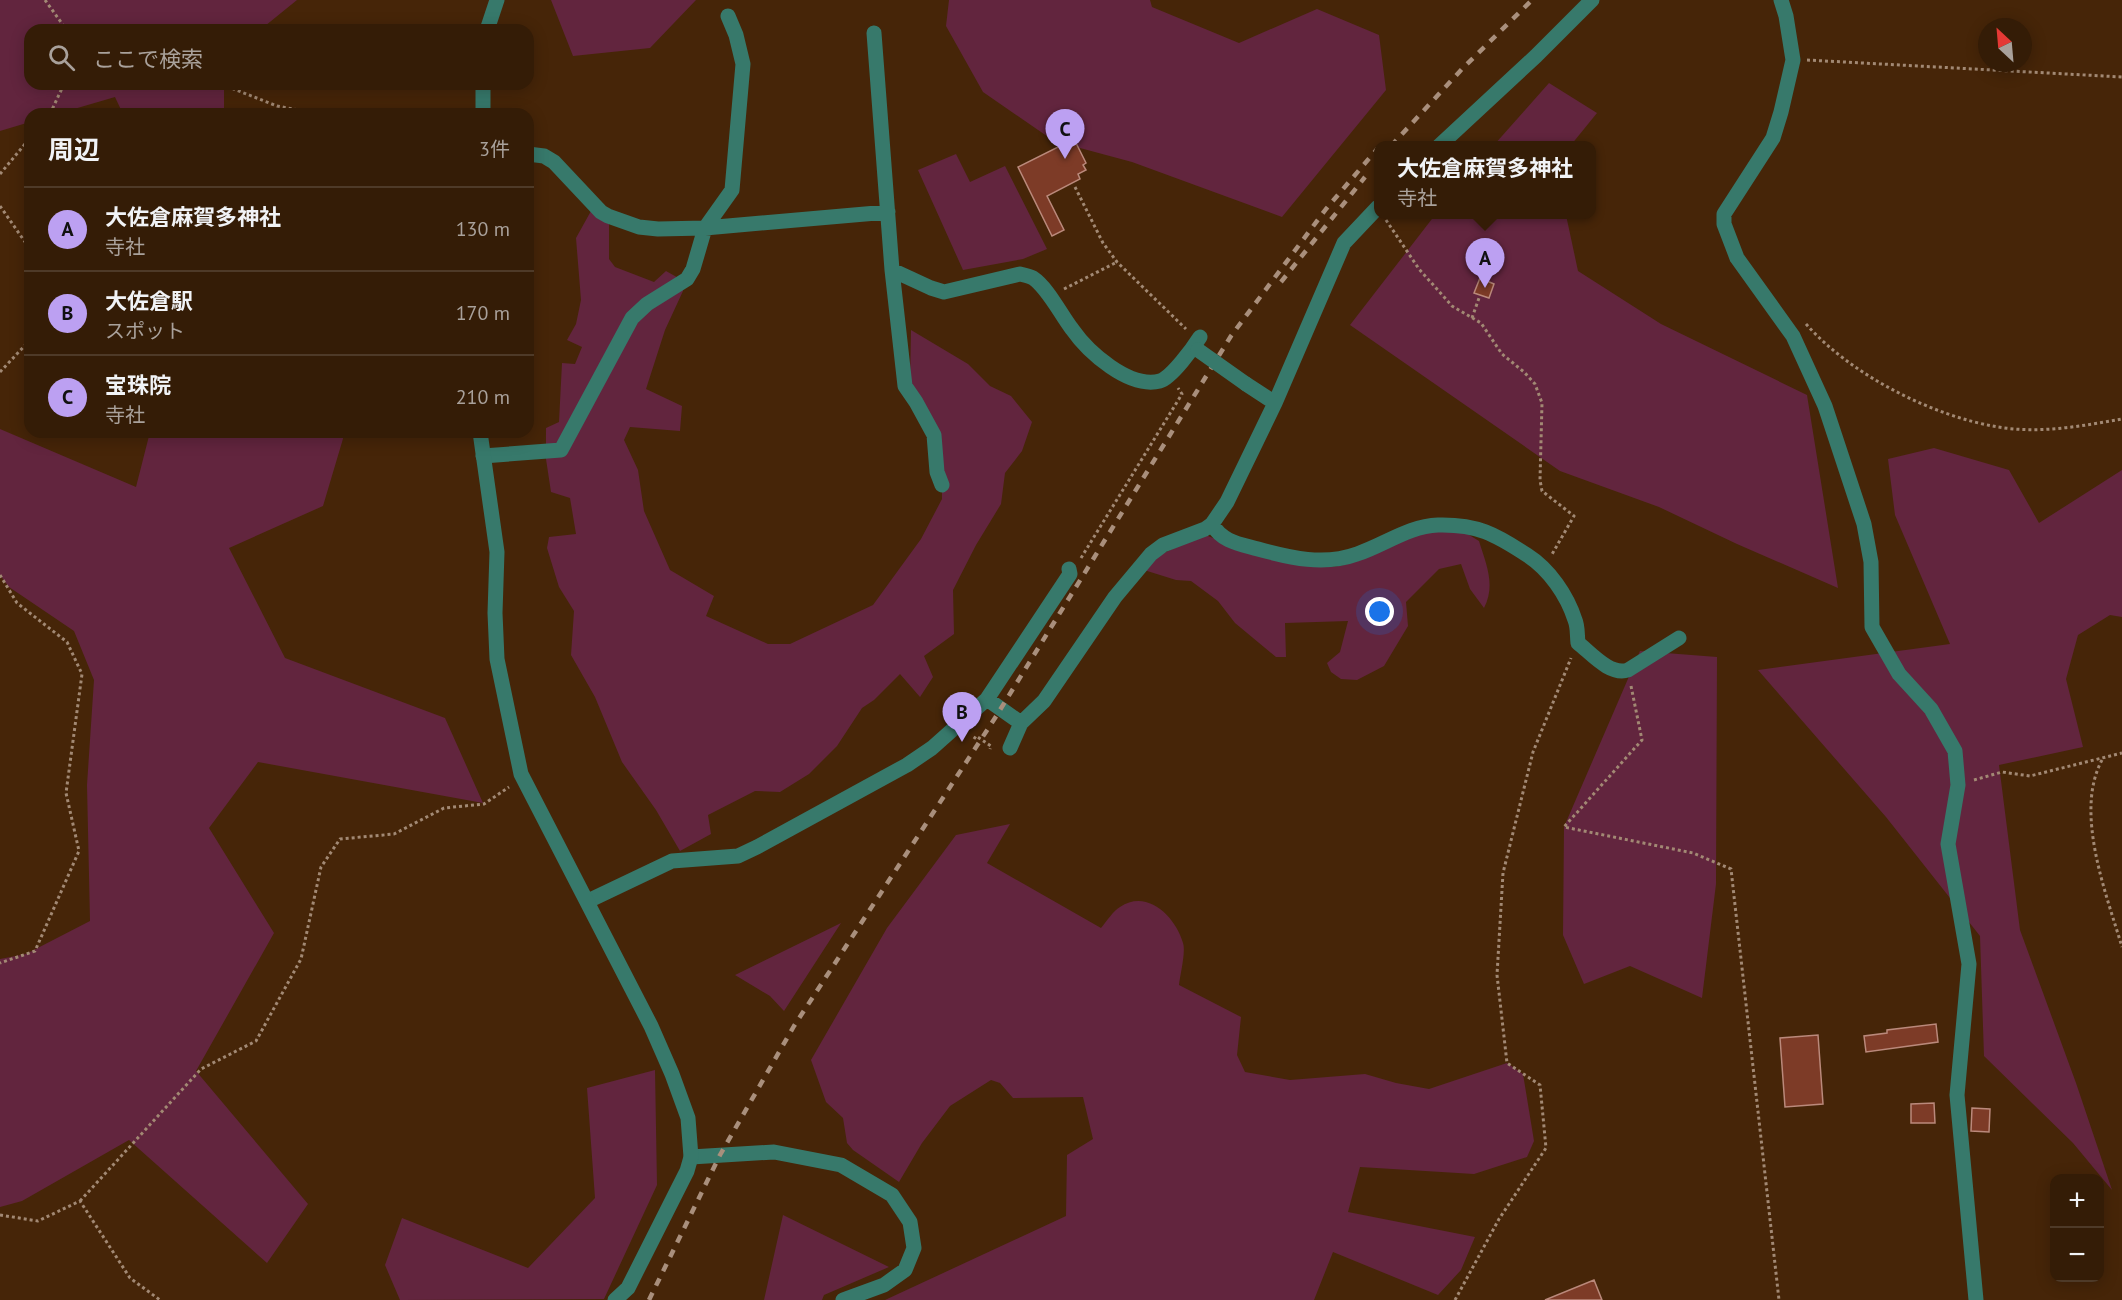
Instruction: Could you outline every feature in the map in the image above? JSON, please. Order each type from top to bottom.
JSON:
[{"type":"street","points":[[489,24],[497,0]]},
{"type":"street","points":[[1444,141],[1536,56],[1592,0]]},
{"type":"street","points":[[1781,0],[1793,60],[1781,112],[1773,138],[1724,214],[1724,224],[1737,258],[1793,336],[1826,406],[1864,524],[1871,562],[1872,627],[1899,674],[1931,709],[1954,751],[1958,785],[1948,844],[1969,964],[1958,1095],[1976,1300]]},
{"type":"street","points":[[483,456],[561,450],[632,318],[647,304],[687,279],[693,269],[705,228],[732,190],[743,64],[736,35],[728,16]]},
{"type":"street","points":[[874,33],[892,270],[905,386],[934,435],[937,472],[942,484]]},
{"type":"street","points":[[483,90],[483,108]]},
{"type":"street","points":[[534,155],[544,156],[554,162],[601,212],[649,228],[705,228],[888,212]]},
{"type":"street","points":[[1010,748],[1021,723],[1044,701],[1115,597],[1151,554],[1163,545],[1205,529],[1212,524],[1227,502],[1275,403],[1344,243],[1374,211]]},
{"type":"street","points":[[892,270],[944,292],[1020,274],[1032,277],[1084,344],[1103,361],[1135,379],[1160,381],[1168,376],[1198,344],[1246,384],[1275,403]]},
{"type":"street","points":[[481,438],[497,552],[495,613],[497,659],[523,778],[651,1026],[688,1118],[691,1156],[687,1171],[628,1287],[615,1300]]},
{"type":"street","points":[[1212,524],[1216,532],[1230,542],[1290,557],[1327,561],[1357,555],[1424,527],[1437,525],[1476,527],[1508,542],[1544,568],[1560,590],[1576,621],[1578,643],[1613,670],[1623,672],[1628,670],[1679,638]]},
{"type":"street","points":[[588,901],[672,861],[738,856],[907,765],[932,748],[987,699],[1069,572]]},
{"type":"street","points":[[987,699],[1021,723]]},
{"type":"street","points":[[691,1156],[766,1152],[796,1156],[841,1165],[892,1195],[910,1222],[914,1248],[905,1270],[884,1285],[843,1300]]},
{"type":"path","points":[[45,0],[62,24]]},
{"type":"path","points":[[1793,60],[2122,76]]},
{"type":"path","points":[[53,108],[61,90]]},
{"type":"path","points":[[236,90],[288,108]]},
{"type":"path","points":[[0,174],[24,145]]},
{"type":"path","points":[[1074,187],[1103,243],[1117,262],[1198,344]]},
{"type":"path","points":[[0,206],[24,240]]},
{"type":"path","points":[[1385,219],[1419,269],[1452,306],[1481,323],[1502,354],[1535,384],[1542,403],[1540,480],[1542,490],[1574,516],[1544,568]]},
{"type":"path","points":[[1049,297],[1117,262]]},
{"type":"path","points":[[1472,318],[1479,298]]},
{"type":"path","points":[[1800,317],[1820,340],[1863,371],[1898,392],[1953,416],[2000,428],[2043,429],[2122,419]]},
{"type":"path","points":[[0,372],[24,346]]},
{"type":"path","points":[[1069,572],[1182,394],[1168,376]]},
{"type":"path","points":[[0,575],[17,603],[67,642],[82,674],[66,793],[79,851],[35,951],[0,963]]},
{"type":"path","points":[[1455,1300],[1499,1219],[1546,1148],[1540,1085],[1507,1063],[1497,975],[1503,873],[1533,752],[1578,643]]},
{"type":"path","points":[[1628,670],[1642,740],[1564,827],[1693,853],[1731,869],[1779,1300]]},
{"type":"path","points":[[974,739],[976,736],[992,746],[990,749]]},
{"type":"path","points":[[1958,785],[2002,772],[2031,776],[2122,753]]},
{"type":"path","points":[[2102,759],[2096,771],[2091,817],[2097,857],[2122,947]]},
{"type":"path","points":[[0,1215],[38,1221],[81,1201],[201,1069],[256,1041],[301,959],[321,867],[340,839],[394,834],[444,808],[484,804],[523,778]]},
{"type":"path","points":[[81,1201],[130,1278],[160,1300]]},
{"type":"shaded area","points":[[0,0],[297,0],[267,24],[24,24],[24,90],[224,90],[224,108],[120,108],[115,97],[77,108],[24,108],[24,124],[0,131]]},
{"type":"shaded area","points":[[551,0],[696,0],[650,48],[573,56]]},
{"type":"shaded area","points":[[949,0],[1150,0],[1152,7],[1239,43],[1317,9],[1379,35],[1386,90],[1282,217],[1132,162],[1054,141],[983,92],[946,26]]},
{"type":"shaded area","points":[[1549,83],[1597,113],[1574,141],[1498,141]]},
{"type":"shaded area","points":[[956,154],[970,182],[1005,166],[1047,249],[1023,259],[963,270],[918,170]]},
{"type":"shaded area","points":[[591,211],[609,224],[609,259],[615,267],[654,282],[666,271],[682,280],[683,291],[665,330],[646,389],[682,406],[680,431],[630,427],[624,440],[638,470],[644,511],[670,570],[714,596],[706,616],[768,644],[790,644],[873,605],[921,539],[942,499],[942,469],[910,385],[911,330],[968,364],[990,386],[1011,396],[1032,422],[1022,451],[1005,473],[1001,504],[976,545],[953,590],[954,634],[924,656],[933,677],[920,697],[900,674],[874,700],[862,708],[837,746],[809,774],[780,792],[755,791],[708,815],[711,834],[680,851],[656,810],[622,762],[595,697],[571,655],[574,611],[559,587],[547,548],[549,537],[576,534],[570,498],[551,492],[546,459],[546,428],[559,422],[562,363],[575,364],[582,347],[567,340],[576,324],[581,300],[576,238]]},
{"type":"shaded area","points":[[1432,219],[1567,219],[1578,271],[1661,324],[1807,395],[1838,588],[1659,507],[1560,471],[1350,325]]},
{"type":"shaded area","points":[[0,429],[136,487],[148,438],[343,438],[323,506],[229,548],[285,658],[445,718],[483,803],[258,762],[209,828],[274,933],[196,1071],[308,1204],[267,1263],[129,1140],[22,1201],[0,1207],[0,959],[26,954],[90,921],[87,785],[94,680],[74,631],[9,587],[0,575]]},
{"type":"shaded area","points":[[1934,448],[2009,470],[2039,523],[2122,470],[2122,617],[2110,615],[2078,635],[2066,679],[2083,747],[1999,765],[2020,930],[2112,1190],[2104,1180],[2104,1174],[2099,1174],[2073,1143],[1984,1056],[1980,936],[1886,817],[1758,670],[1950,644],[1895,515],[1888,459]]},
{"type":"shaded area","points":[[1461,530],[1479,541],[1490,583],[1484,608],[1470,589],[1461,564],[1439,569],[1406,602],[1408,626],[1384,666],[1357,680],[1341,679],[1331,672],[1327,663],[1340,652],[1348,621],[1285,623],[1286,657],[1276,657],[1235,623],[1218,601],[1191,581],[1176,580],[1144,570],[1154,558],[1203,534],[1292,563],[1329,567],[1353,562],[1417,533]]},
{"type":"shaded area","points":[[1640,651],[1717,657],[1716,884],[1702,998],[1630,966],[1584,984],[1563,935],[1564,827]]},
{"type":"shaded area","points":[[1010,824],[987,863],[1101,928],[1115,911],[1130,902],[1150,903],[1167,915],[1179,933],[1184,947],[1179,985],[1241,1017],[1237,1055],[1245,1072],[1290,1080],[1365,1074],[1429,1089],[1507,1063],[1523,1074],[1534,1141],[1527,1157],[1474,1174],[1360,1167],[1348,1212],[1475,1237],[1461,1270],[1438,1295],[1333,1252],[1314,1300],[885,1300],[1066,1216],[1067,1155],[1093,1139],[1083,1097],[1013,1098],[1000,1083],[991,1080],[950,1106],[922,1143],[899,1182],[853,1150],[847,1143],[843,1118],[826,1102],[811,1060],[887,928],[956,835]]},
{"type":"shaded area","points":[[841,923],[784,1011],[770,996],[735,975]]},
{"type":"shaded area","points":[[655,1070],[657,1185],[604,1299],[400,1300],[385,1265],[402,1218],[528,1268],[595,1198],[587,1088]]},
{"type":"shaded area","points":[[783,1215],[889,1267],[824,1295],[822,1300],[764,1300]]},
{"type":"building","points":[[1074,139],[1086,163],[1083,165],[1086,170],[1078,174],[1080,179],[1047,196],[1064,230],[1052,236],[1018,167]]},
{"type":"building","points":[[1480,278],[1494,284],[1489,298],[1474,293]]},
{"type":"building","points":[[1936,1024],[1938,1042],[1866,1052],[1864,1036],[1887,1033],[1887,1030]]},
{"type":"building","points":[[1818,1035],[1823,1104],[1785,1107],[1780,1038]]},
{"type":"building","points":[[1934,1103],[1935,1123],[1911,1123],[1911,1104]]},
{"type":"building","points":[[1972,1108],[1990,1109],[1989,1132],[1971,1131]]},
{"type":"building","points":[[1594,1280],[1602,1300],[1545,1300]]},
{"type":"railway","points":[[1396,141],[1462,69],[1532,0]]},
{"type":"railway","points":[[649,1300],[720,1155],[794,1026],[995,718],[1231,336],[1326,209],[1374,153]]},
{"type":"railway","points":[[1281,282],[1365,177]]},
{"type":"place","name":"宝珠院","points":[[1065,159]]},
{"type":"place","name":"大佐倉麻賀多神社","points":[[1485,288]]},
{"type":"place","name":"大佐倉駅","points":[[962,742]]}]
